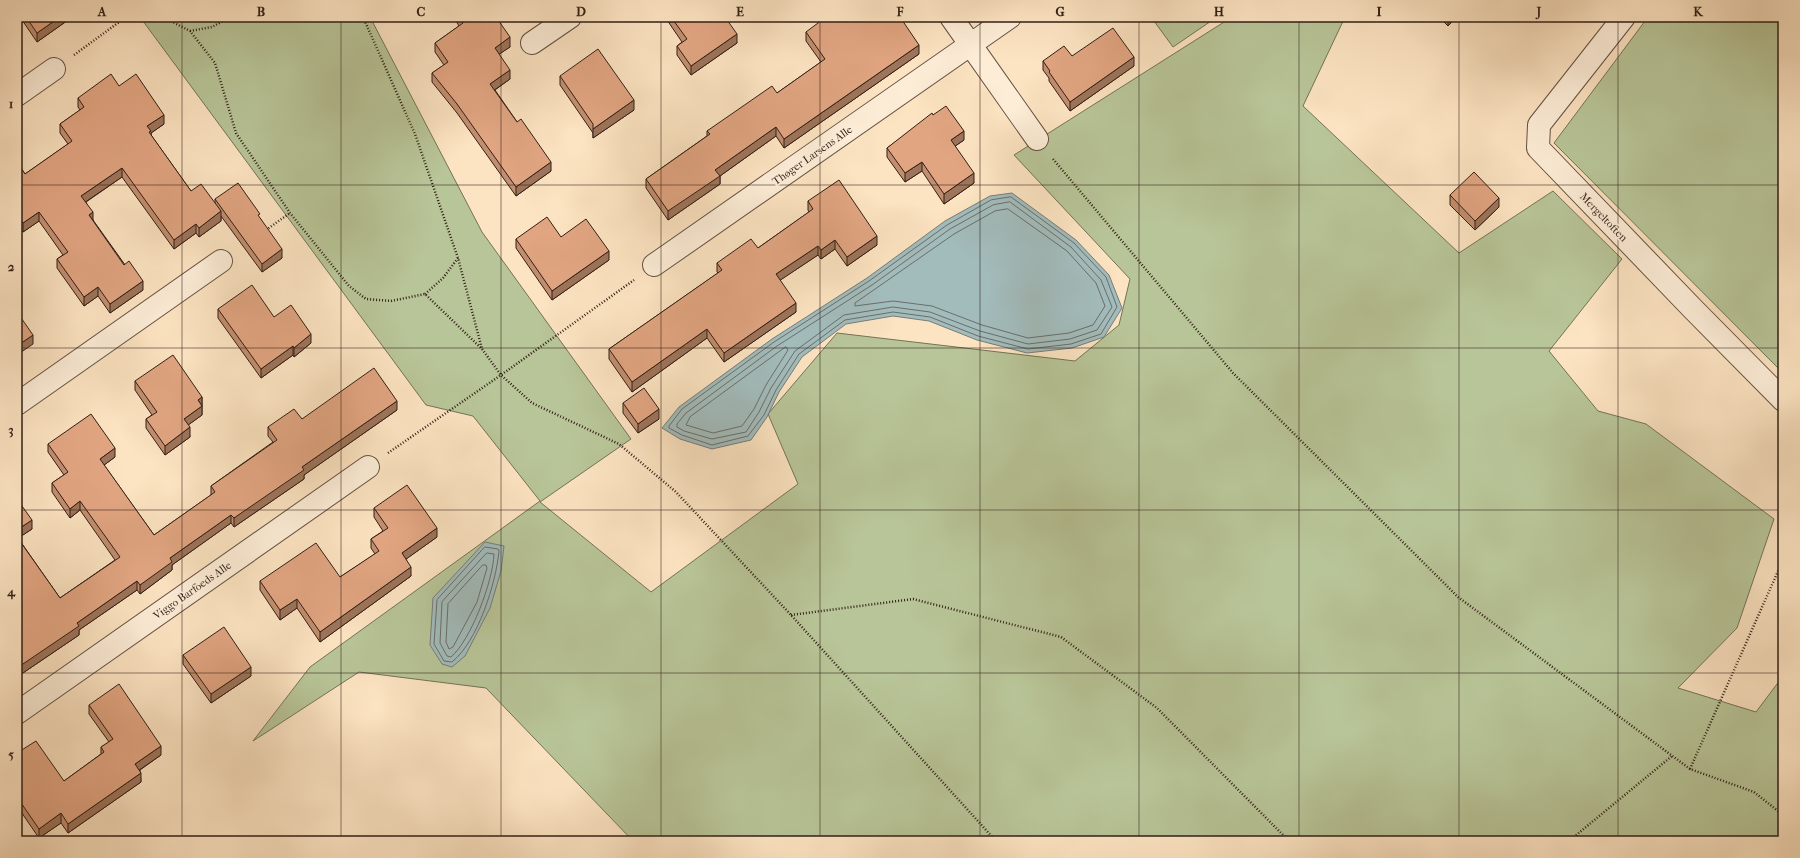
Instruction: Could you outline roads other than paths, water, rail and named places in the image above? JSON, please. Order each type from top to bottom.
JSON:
[{"type":"street","points":[[532,43],[570,17]]},
{"type":"street","points":[[951,17],[1037,139]]},
{"type":"street","name":"Thøger Larsens Alle","points":[[654,266],[1010,17]]},
{"type":"street","name":"Mergeltoften","points":[[1624,17],[1539,125],[1538,148],[1783,400]]},
{"type":"street","points":[[17,95],[54,69]]},
{"type":"street","points":[[17,404],[221,261]]},
{"type":"street","name":"Viggo Barfoeds Alle","points":[[17,713],[368,467]]},
{"type":"water","points":[[1012,193],[1076,240],[1109,275],[1122,308],[1104,337],[1072,348],[1027,353],[977,340],[929,321],[893,316],[846,324],[802,357],[779,392],[767,417],[751,440],[712,449],[680,439],[662,428],[679,407],[772,339],[867,278],[945,221],[990,196]]},
{"type":"water","points":[[485,542],[504,546],[501,571],[490,608],[465,656],[452,667],[442,664],[430,645],[433,598]]}]
